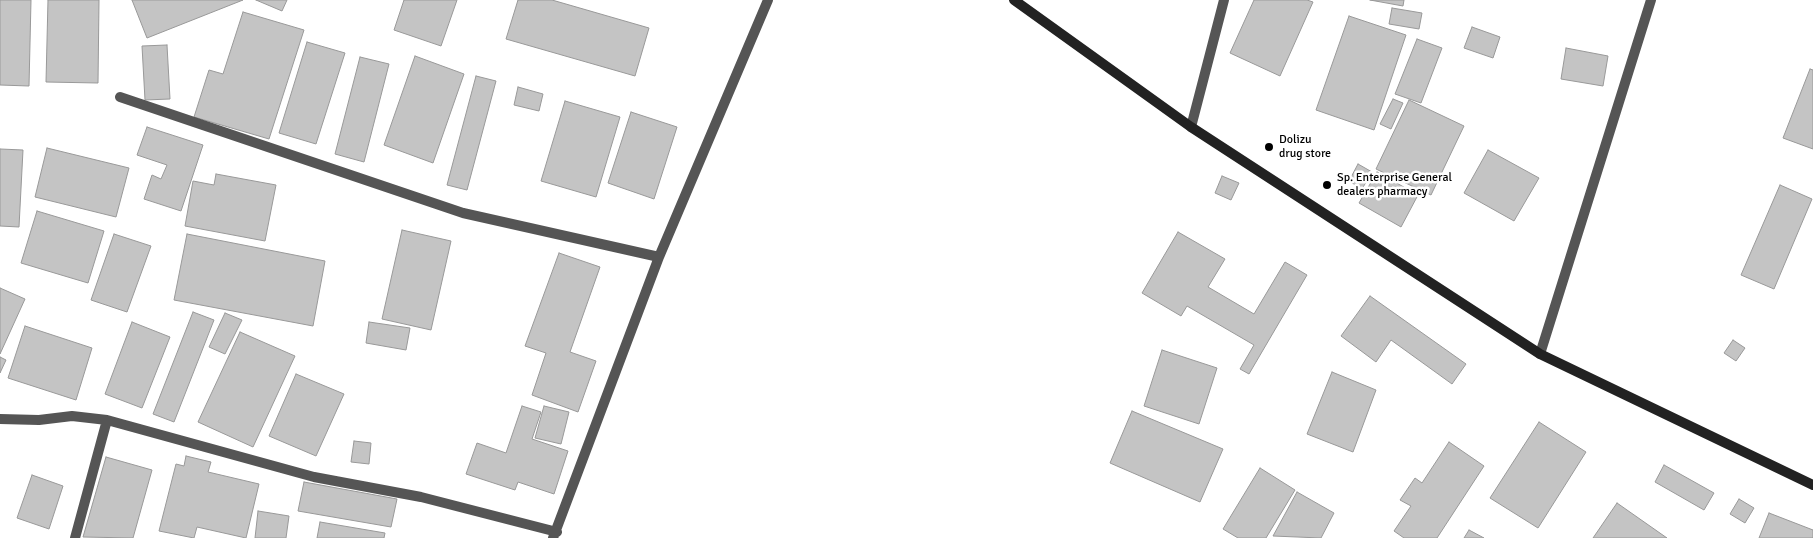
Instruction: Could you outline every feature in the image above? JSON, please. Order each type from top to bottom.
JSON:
[{"type":"street","points":[[0,419],[39,420],[72,416],[107,420],[314,477],[421,497],[555,535],[659,257],[768,0]]},
{"type":"street","points":[[1014,0],[1191,127],[1540,354],[1813,486]]},
{"type":"street","points":[[1191,127],[1224,0]]},
{"type":"street","points":[[1540,354],[1652,0]]},
{"type":"street","points":[[120,97],[463,213],[659,257]]},
{"type":"street","points":[[75,538],[107,420]]},
{"type":"building","points":[[0,0],[31,0],[29,86],[0,85]]},
{"type":"building","points":[[48,0],[99,0],[98,83],[46,82]]},
{"type":"building","points":[[132,0],[243,0],[147,38]]},
{"type":"building","points":[[256,0],[287,0],[282,11]]},
{"type":"building","points":[[404,0],[457,0],[441,46],[394,30]]},
{"type":"building","points":[[518,0],[552,0],[649,28],[635,76],[506,39]]},
{"type":"building","points":[[1254,0],[1307,0],[1313,2],[1280,76],[1230,53]]},
{"type":"building","points":[[1370,0],[1404,0],[1403,6]]},
{"type":"building","points":[[1392,8],[1422,13],[1419,29],[1389,24]]},
{"type":"building","points":[[243,12],[304,30],[269,139],[194,117],[209,70],[223,74]]},
{"type":"building","points":[[1349,16],[1406,35],[1374,130],[1316,110]]},
{"type":"building","points":[[1472,27],[1500,37],[1493,58],[1464,48]]},
{"type":"building","points":[[1417,39],[1442,48],[1421,103],[1395,94]]},
{"type":"building","points":[[307,42],[345,53],[316,144],[279,133]]},
{"type":"building","points":[[167,45],[170,99],[145,100],[142,46]]},
{"type":"building","points":[[1566,48],[1608,56],[1603,86],[1561,79]]},
{"type":"building","points":[[415,56],[464,74],[433,163],[384,145]]},
{"type":"building","points":[[360,57],[389,64],[364,162],[335,154]]},
{"type":"building","points":[[1810,69],[1813,70],[1813,149],[1783,138]]},
{"type":"building","points":[[476,76],[496,81],[467,190],[447,185]]},
{"type":"building","points":[[518,87],[543,94],[539,111],[514,105]]},
{"type":"building","points":[[1393,99],[1403,103],[1391,129],[1380,124]]},
{"type":"building","points":[[1409,100],[1464,126],[1431,195],[1376,169]]},
{"type":"building","points":[[565,101],[620,117],[596,197],[541,181]]},
{"type":"building","points":[[631,112],[677,127],[654,199],[608,183]]},
{"type":"building","points":[[147,127],[203,145],[181,211],[144,199],[152,175],[161,179],[167,165],[137,155]]},
{"type":"building","points":[[47,148],[129,168],[116,217],[35,197]]},
{"type":"building","points":[[0,149],[23,150],[19,227],[0,226]]},
{"type":"building","points":[[1488,150],[1539,178],[1514,221],[1464,193]]},
{"type":"building","points":[[1358,164],[1372,172],[1362,189],[1349,181]]},
{"type":"building","points":[[1377,172],[1418,195],[1401,227],[1359,203]]},
{"type":"building","points":[[216,174],[276,185],[265,241],[185,226],[193,181],[214,185]]},
{"type":"building","points":[[1222,176],[1239,183],[1231,200],[1215,193]]},
{"type":"building","points":[[1780,185],[1812,199],[1774,289],[1741,275]]},
{"type":"building","points":[[37,211],[104,231],[88,283],[21,263]]},
{"type":"building","points":[[402,230],[451,241],[431,330],[382,319]]},
{"type":"building","points":[[1178,232],[1225,259],[1208,287],[1254,314],[1285,262],[1307,275],[1249,374],[1240,369],[1254,345],[1187,306],[1181,316],[1142,293]]},
{"type":"building","points":[[114,234],[151,246],[127,312],[91,300]]},
{"type":"building","points":[[187,234],[325,261],[313,326],[174,300]]},
{"type":"building","points":[[559,253],[600,267],[570,352],[596,361],[578,412],[532,395],[546,353],[525,346]]},
{"type":"building","points":[[0,288],[25,299],[0,354]]},
{"type":"building","points":[[1370,296],[1466,364],[1452,384],[1391,340],[1376,362],[1341,336]]},
{"type":"building","points":[[193,312],[214,320],[174,422],[153,414]]},
{"type":"building","points":[[225,313],[242,320],[225,354],[209,347]]},
{"type":"building","points":[[132,322],[170,337],[142,408],[105,394]]},
{"type":"building","points":[[369,322],[410,328],[406,350],[366,343]]},
{"type":"building","points":[[25,326],[92,348],[76,400],[8,378]]},
{"type":"building","points":[[240,332],[295,356],[253,447],[198,422]]},
{"type":"building","points":[[1733,340],[1745,348],[1736,361],[1724,353]]},
{"type":"building","points":[[1162,350],[1217,368],[1199,424],[1144,406]]},
{"type":"building","points":[[0,357],[6,360],[0,373]]},
{"type":"building","points":[[1332,372],[1376,390],[1353,452],[1307,434]]},
{"type":"building","points":[[296,374],[344,394],[316,456],[269,436]]},
{"type":"building","points":[[522,406],[541,412],[532,439],[568,451],[554,494],[518,482],[515,490],[466,474],[477,443],[506,453]]},
{"type":"building","points":[[544,406],[569,412],[561,444],[535,438]]},
{"type":"building","points":[[1132,411],[1223,449],[1200,502],[1110,463]]},
{"type":"building","points":[[1539,422],[1586,452],[1538,528],[1490,498]]},
{"type":"building","points":[[354,441],[371,443],[369,464],[351,462]]},
{"type":"building","points":[[1449,442],[1484,466],[1437,538],[1404,538],[1394,531],[1411,506],[1400,500],[1415,478],[1422,483]]},
{"type":"building","points":[[186,456],[211,462],[208,472],[259,484],[246,538],[197,527],[194,538],[159,531],[176,464],[184,466]]},
{"type":"building","points":[[106,457],[152,470],[133,538],[83,537]]},
{"type":"building","points":[[1664,465],[1714,493],[1704,510],[1655,482]]},
{"type":"building","points":[[1260,468],[1295,490],[1266,538],[1238,538],[1223,529]]},
{"type":"building","points":[[32,475],[63,486],[49,529],[17,518]]},
{"type":"building","points":[[304,482],[397,499],[391,527],[298,511]]},
{"type":"building","points":[[1297,492],[1334,513],[1321,538],[1273,536]]},
{"type":"building","points":[[1739,499],[1754,508],[1745,523],[1730,514]]},
{"type":"building","points":[[1617,503],[1667,538],[1593,538]]},
{"type":"building","points":[[258,511],[289,516],[286,538],[255,538]]},
{"type":"building","points":[[1769,513],[1813,530],[1813,538],[1759,538]]},
{"type":"building","points":[[320,522],[385,533],[384,538],[317,538]]},
{"type":"building","points":[[1469,530],[1484,538],[1464,538]]},
{"type":"place","name":"Dolizu drug store","points":[[1269,147]]},
{"type":"place","name":"Sp. Enterprise General dealers pharmacy","points":[[1327,185]]}]
